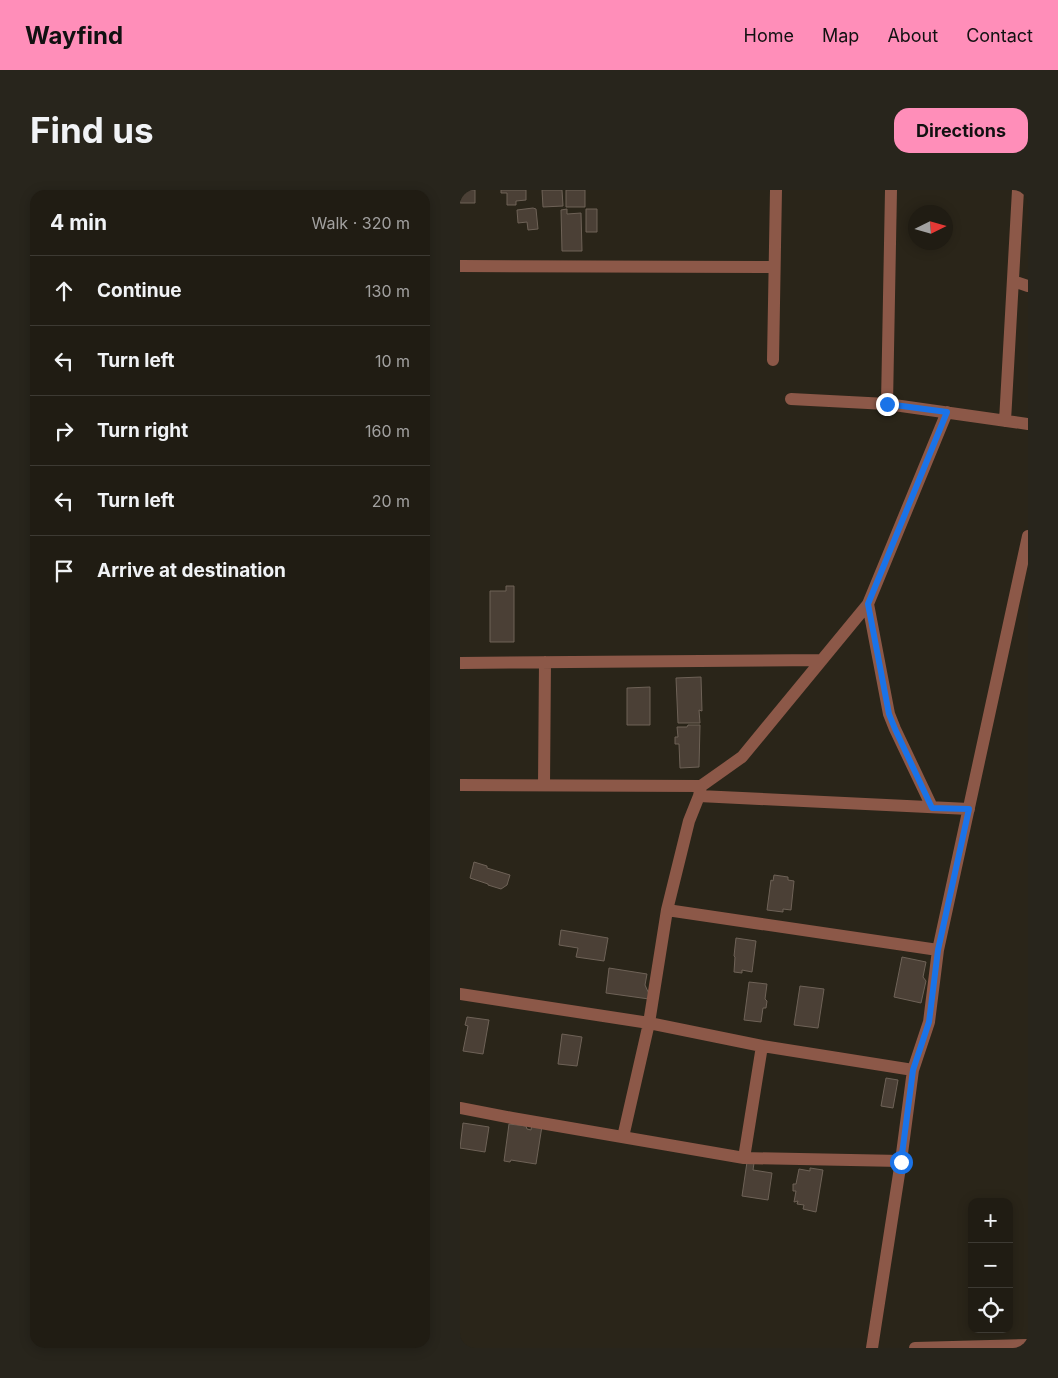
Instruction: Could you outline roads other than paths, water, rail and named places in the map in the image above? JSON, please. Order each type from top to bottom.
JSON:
[{"type":"street","points":[[772,360],[776,190]]},
{"type":"street","points":[[887,404],[891,190]]},
{"type":"street","points":[[1005,421],[1018,190]]},
{"type":"street","points":[[460,266],[774,267]]},
{"type":"street","points":[[1012,282],[1028,286]]},
{"type":"street","points":[[791,400],[887,404],[1028,424]]},
{"type":"street","points":[[623,1138],[649,1023],[668,910],[689,821],[700,791],[742,757],[868,604],[947,412]]},
{"type":"street","points":[[872,1348],[901,1162],[913,1070],[929,1022],[938,950],[1028,536]]},
{"type":"street","points":[[868,604],[889,714],[932,808]]},
{"type":"street","points":[[460,663],[822,660]]},
{"type":"street","points":[[544,785],[545,662]]},
{"type":"street","points":[[460,785],[544,785],[700,791],[969,809]]},
{"type":"street","points":[[668,910],[938,950]]},
{"type":"street","points":[[460,994],[649,1023],[762,1046],[913,1070]]},
{"type":"street","points":[[744,1158],[762,1046]]},
{"type":"street","points":[[460,1108],[744,1158],[901,1162]]},
{"type":"street","points":[[916,1348],[1028,1344]]}]
